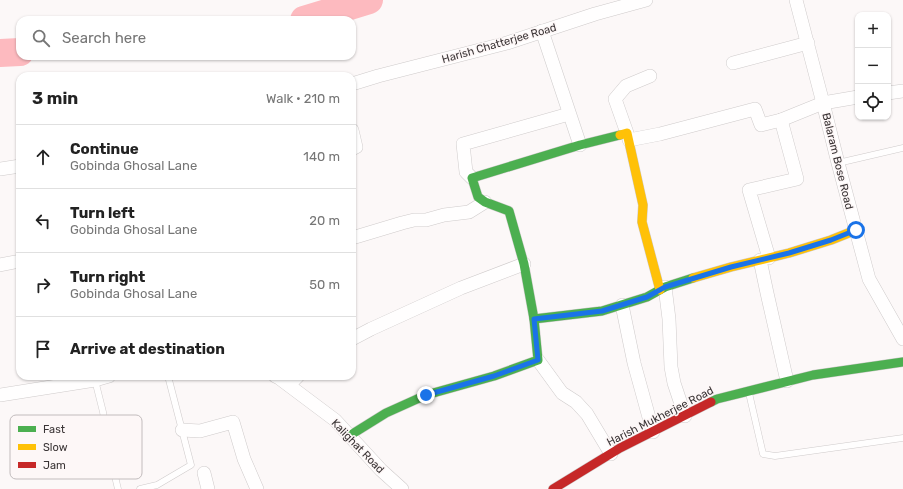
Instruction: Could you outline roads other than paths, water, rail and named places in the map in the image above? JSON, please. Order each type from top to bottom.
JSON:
[{"type":"street","name":"Harish Chatterjee Road","points":[[356,83],[507,43],[595,14],[646,0]]},
{"type":"street","name":"Balaram Bose Road","points":[[796,0],[869,279],[903,339]]},
{"type":"street","points":[[542,31],[580,145]]},
{"type":"street","points":[[733,63],[808,43]]},
{"type":"street","points":[[650,76],[626,86],[615,99],[628,137],[642,205],[642,222],[663,288],[669,319],[671,367],[674,383],[685,416]]},
{"type":"street","points":[[891,93],[903,91]]},
{"type":"street","points":[[472,178],[580,145],[628,137],[660,134],[755,109],[761,125],[781,120],[823,103],[855,98]]},
{"type":"street","points":[[569,114],[463,144],[466,172],[472,178],[478,197],[485,202],[509,212],[524,264],[534,319],[538,360],[562,393],[576,402],[587,414],[611,454]]},
{"type":"street","points":[[781,120],[797,179],[749,190],[765,259],[767,293],[787,381]]},
{"type":"street","points":[[0,169],[16,167]]},
{"type":"street","points":[[356,237],[414,220],[426,220],[444,215],[469,212],[485,202]]},
{"type":"street","points":[[534,319],[602,311],[647,297],[663,288],[731,267],[789,253],[831,240],[856,230]]},
{"type":"street","points":[[0,266],[16,261]]},
{"type":"street","points":[[356,336],[461,288],[524,264]]},
{"type":"street","points":[[622,305],[634,363],[653,432]]},
{"type":"street","points":[[349,436],[386,413],[426,395],[494,376],[538,360]]},
{"type":"street","name":"Harish Mukherjee Road","points":[[553,489],[620,448],[717,399],[813,375],[903,362]]},
{"type":"street","points":[[0,395],[95,380]]},
{"type":"street","name":"Kalighat Road","points":[[294,381],[335,420],[381,470],[402,489]]},
{"type":"street","points":[[182,430],[200,430],[234,422],[244,459],[256,489]]},
{"type":"street","points":[[204,473],[208,489]]},
{"type":"lane","points":[[838,163],[903,148]]},
{"type":"lane","points":[[95,380],[103,415]]},
{"type":"lane","points":[[140,489],[157,485],[191,465],[169,380]]},
{"type":"lane","points":[[748,391],[763,454],[775,456],[903,438]]},
{"type":"lane","points":[[116,479],[118,489]]},
{"type":"waterway","points":[[317,16],[369,0]]},
{"type":"waterway","points":[[0,53],[16,52]]}]
